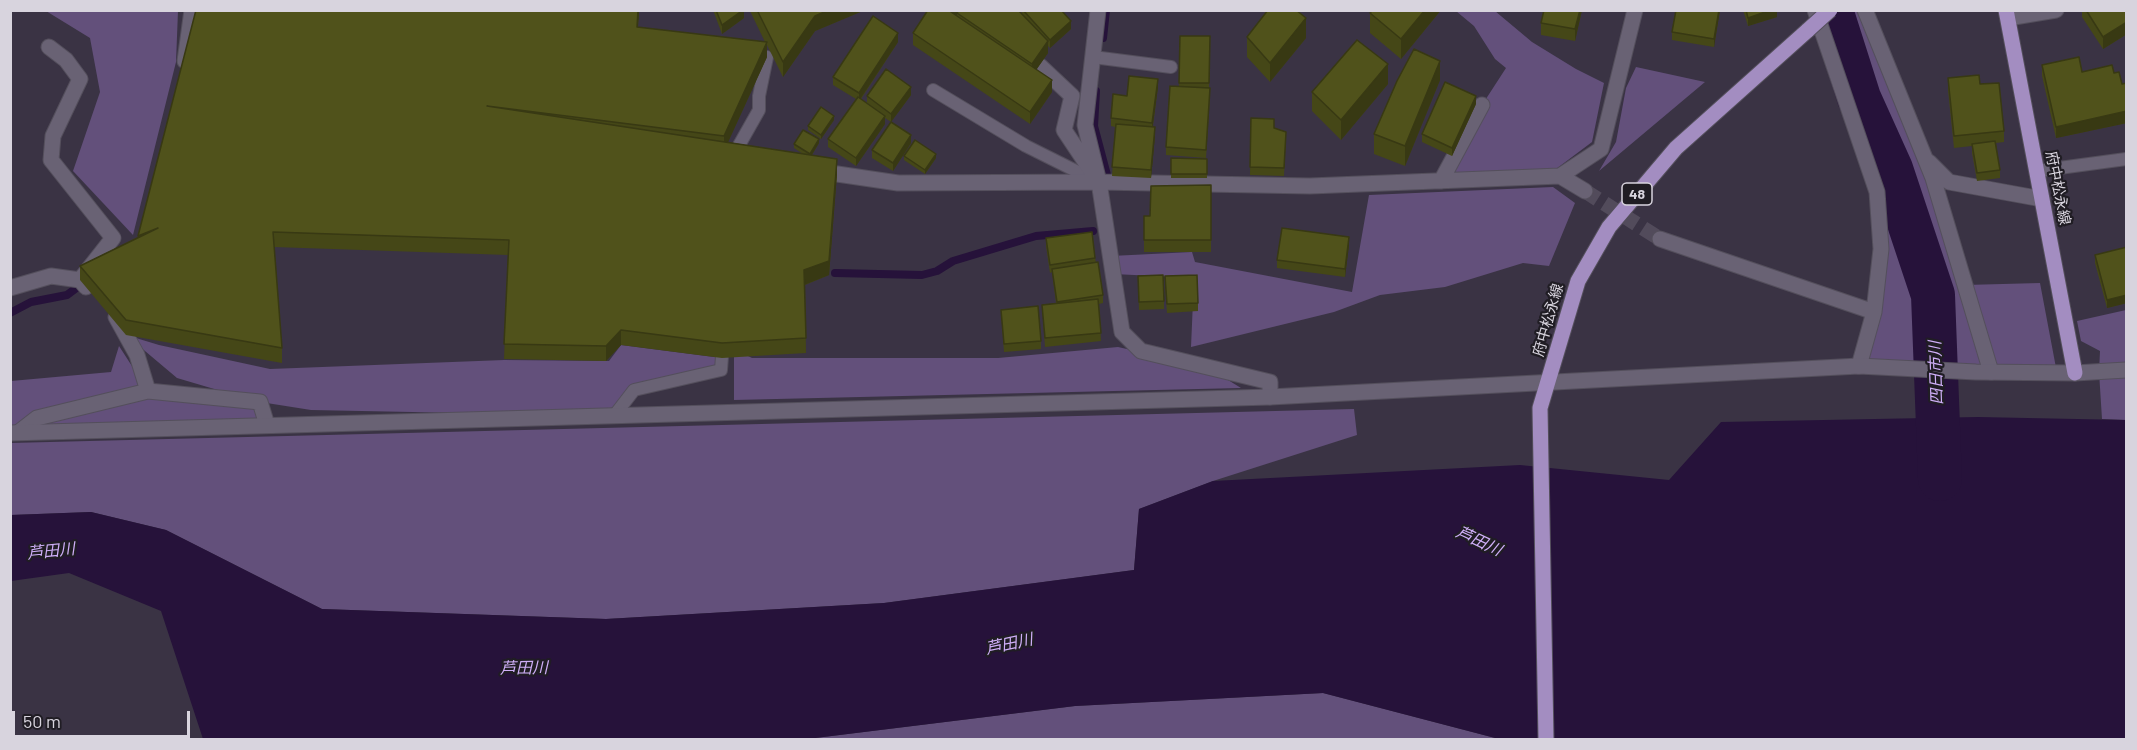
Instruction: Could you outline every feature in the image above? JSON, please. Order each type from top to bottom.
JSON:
[{"type":"main road","name":"府中松永線","points":[[1546,740],[1540,408],[1578,281],[1609,227],[1676,148],[1830,10]]},
{"type":"main road","name":"府中松永線","points":[[2007,14],[2075,373]]},
{"type":"street","points":[[181,78],[192,10]]},
{"type":"street","points":[[1098,10],[1085,125],[1100,182],[1122,332],[1141,351],[1270,382],[1270,397]]},
{"type":"street","points":[[805,169],[898,183],[1100,182],[1310,186],[1560,176],[1601,149],[1635,10]]},
{"type":"street","points":[[1815,10],[1877,192],[1881,249],[1874,312],[1858,366]]},
{"type":"street","points":[[1865,10],[1933,178],[1984,372]]},
{"type":"street","points":[[2007,14],[2056,10]]},
{"type":"street","points":[[49,47],[66,60],[80,79],[53,136],[51,160],[113,238],[80,280]]},
{"type":"street","points":[[1040,66],[1072,96],[1064,130],[1100,182]]},
{"type":"street","points":[[1441,181],[1482,105]]},
{"type":"street","points":[[715,155],[753,161]]},
{"type":"street","points":[[1924,158],[1949,182],[2042,199]]},
{"type":"street","points":[[1560,176],[1585,191]]},
{"type":"street","points":[[1660,239],[1874,312]]},
{"type":"street","points":[[10,288],[51,276],[80,280],[109,266]]},
{"type":"street","points":[[80,280],[95,295]]},
{"type":"street","points":[[109,310],[116,317],[137,355],[148,391]]},
{"type":"street","points":[[15,433],[1270,397],[1858,366],[1984,372],[2075,373],[2127,370]]},
{"type":"street","points":[[15,433],[37,418],[148,391],[260,402],[267,425]]},
{"type":"lane","points":[[733,158],[759,110],[759,96],[767,57]]},
{"type":"lane","points":[[1093,57],[1171,67]]},
{"type":"lane","points":[[933,90],[1026,146],[1100,182]]},
{"type":"lane","points":[[2037,171],[2127,159]]},
{"type":"lane","points":[[614,416],[634,390],[721,370],[723,335]]},
{"type":"shaded area","points":[[46,11],[178,11],[176,62],[133,235],[73,171],[100,92],[90,38]]},
{"type":"shaded area","points":[[1456,11],[1495,11],[1532,42],[1604,83],[1592,142],[1556,169],[1447,179],[1482,105],[1506,68],[1495,59],[1474,26]]},
{"type":"shaded area","points":[[1817,11],[1865,11],[1965,285],[2040,283],[2057,373],[1859,366],[1874,312],[1877,192]]},
{"type":"shaded area","points":[[1636,67],[1705,82],[1599,171],[1616,142],[1626,88]]},
{"type":"shaded area","points":[[1553,187],[1575,203],[1549,266],[1523,263],[1445,287],[1380,295],[1334,312],[1191,347],[1194,278],[1114,274],[1111,256],[1192,252],[1195,262],[1352,292],[1369,195]]},
{"type":"shaded area","points":[[2126,310],[2126,420],[2102,419],[2100,351],[2081,341],[2077,321]]},
{"type":"shaded area","points":[[126,335],[159,345],[270,369],[504,360],[609,361],[621,345],[722,358],[721,370],[641,388],[614,416],[311,410],[254,401],[267,425],[11,433],[11,381],[111,372],[119,346],[148,391],[248,399],[177,378]]},
{"type":"shaded area","points":[[1118,347],[1207,367],[1241,388],[734,400],[734,349],[752,358],[998,358]]},
{"type":"shaded area","points":[[1354,409],[1357,435],[1213,481],[1139,509],[1134,570],[884,603],[606,619],[322,609],[166,530],[91,512],[11,515],[10,443]]},
{"type":"shaded area","points":[[1323,693],[1499,739],[799,740],[1075,706]]},
{"type":"water","name":"芦田川","points":[[1978,417],[2126,420],[2126,739],[1499,739],[1323,693],[1075,706],[799,740],[203,739],[161,611],[69,573],[11,581],[11,515],[91,512],[166,530],[322,609],[606,619],[884,603],[1134,570],[1139,509],[1213,481],[1520,465],[1669,480],[1721,422]]},
{"type":"building","points":[[196,10],[638,10],[637,27],[767,42],[724,136],[487,106],[837,159],[829,261],[804,270],[806,338],[722,343],[621,330],[606,346],[504,344],[509,240],[273,232],[282,348],[126,320],[80,266],[158,228],[138,236]]},
{"type":"building","points":[[716,10],[743,10],[722,25]]},
{"type":"building","points":[[757,10],[829,10],[815,16],[783,62]]},
{"type":"building","points":[[928,10],[952,10],[951,12],[1052,80],[1030,112],[913,33]]},
{"type":"building","points":[[959,10],[1018,10],[1048,41],[1032,64],[957,13]]},
{"type":"building","points":[[1023,10],[1061,10],[1071,21],[1050,40]]},
{"type":"building","points":[[1268,10],[1296,10],[1306,18],[1270,63],[1247,37]]},
{"type":"building","points":[[1373,10],[1425,10],[1401,39],[1370,13]]},
{"type":"building","points":[[1544,10],[1580,10],[1575,29],[1541,23]]},
{"type":"building","points":[[1676,10],[1719,10],[1714,39],[1672,32]]},
{"type":"building","points":[[1746,10],[1771,10],[1748,18]]},
{"type":"building","points":[[2086,10],[2127,10],[2127,22],[2103,37]]},
{"type":"building","points":[[873,16],[898,33],[859,93],[833,77]]},
{"type":"building","points":[[1180,36],[1210,36],[1209,83],[1179,83]]},
{"type":"building","points":[[1357,40],[1388,64],[1341,120],[1312,92]]},
{"type":"building","points":[[1414,49],[1440,61],[1405,146],[1374,134]]},
{"type":"building","points":[[2079,57],[2082,72],[2112,65],[2114,73],[2119,72],[2122,84],[2127,83],[2127,111],[2056,127],[2042,65]]},
{"type":"building","points":[[886,69],[911,87],[891,114],[867,96]]},
{"type":"building","points":[[1979,75],[1980,84],[1999,83],[2004,131],[1954,136],[1948,78]]},
{"type":"building","points":[[1129,76],[1158,79],[1152,123],[1111,118],[1113,94],[1127,96]]},
{"type":"building","points":[[1445,82],[1476,96],[1452,148],[1422,134]]},
{"type":"building","points":[[1170,86],[1210,88],[1206,150],[1166,147]]},
{"type":"building","points":[[858,97],[885,116],[856,158],[828,139]]},
{"type":"building","points":[[821,107],[834,116],[821,135],[808,126]]},
{"type":"building","points":[[1251,118],[1274,119],[1274,128],[1286,132],[1284,168],[1250,167]]},
{"type":"building","points":[[891,122],[911,135],[893,163],[872,150]]},
{"type":"building","points":[[1116,124],[1155,127],[1151,170],[1112,167]]},
{"type":"building","points":[[803,130],[819,139],[810,154],[794,144]]},
{"type":"building","points":[[915,140],[936,154],[925,170],[904,156]]},
{"type":"building","points":[[1995,141],[2000,170],[1977,173],[1972,144]]},
{"type":"building","points":[[1171,158],[1207,159],[1207,174],[1171,174]]},
{"type":"building","points":[[1211,185],[1211,240],[1144,240],[1144,216],[1150,216],[1151,186]]},
{"type":"building","points":[[1282,228],[1349,237],[1345,269],[1277,260]]},
{"type":"building","points":[[1092,232],[1095,258],[1050,265],[1046,238]]},
{"type":"building","points":[[2127,247],[2127,295],[2107,300],[2095,255]]},
{"type":"building","points":[[1098,262],[1103,295],[1057,302],[1052,269]]},
{"type":"building","points":[[1163,275],[1164,301],[1139,302],[1138,276]]},
{"type":"building","points":[[1197,275],[1198,303],[1167,304],[1165,276]]},
{"type":"building","points":[[1098,299],[1101,333],[1045,338],[1042,305]]},
{"type":"building","points":[[1038,306],[1041,341],[1004,344],[1001,310]]},
{"type":"waterway","points":[[1103,38],[1106,10]]},
{"type":"waterway","name":"四日市川","points":[[1831,10],[1859,98],[1891,169],[1933,295],[1940,479]]},
{"type":"waterway","points":[[1096,91],[1094,126],[1107,175]]},
{"type":"waterway","points":[[835,273],[922,275],[937,271],[953,261],[1036,236],[1093,231]]},
{"type":"waterway","points":[[10,313],[31,302],[67,295],[83,283]]},
{"type":"tunnel","points":[[1585,191],[1660,239]]}]
